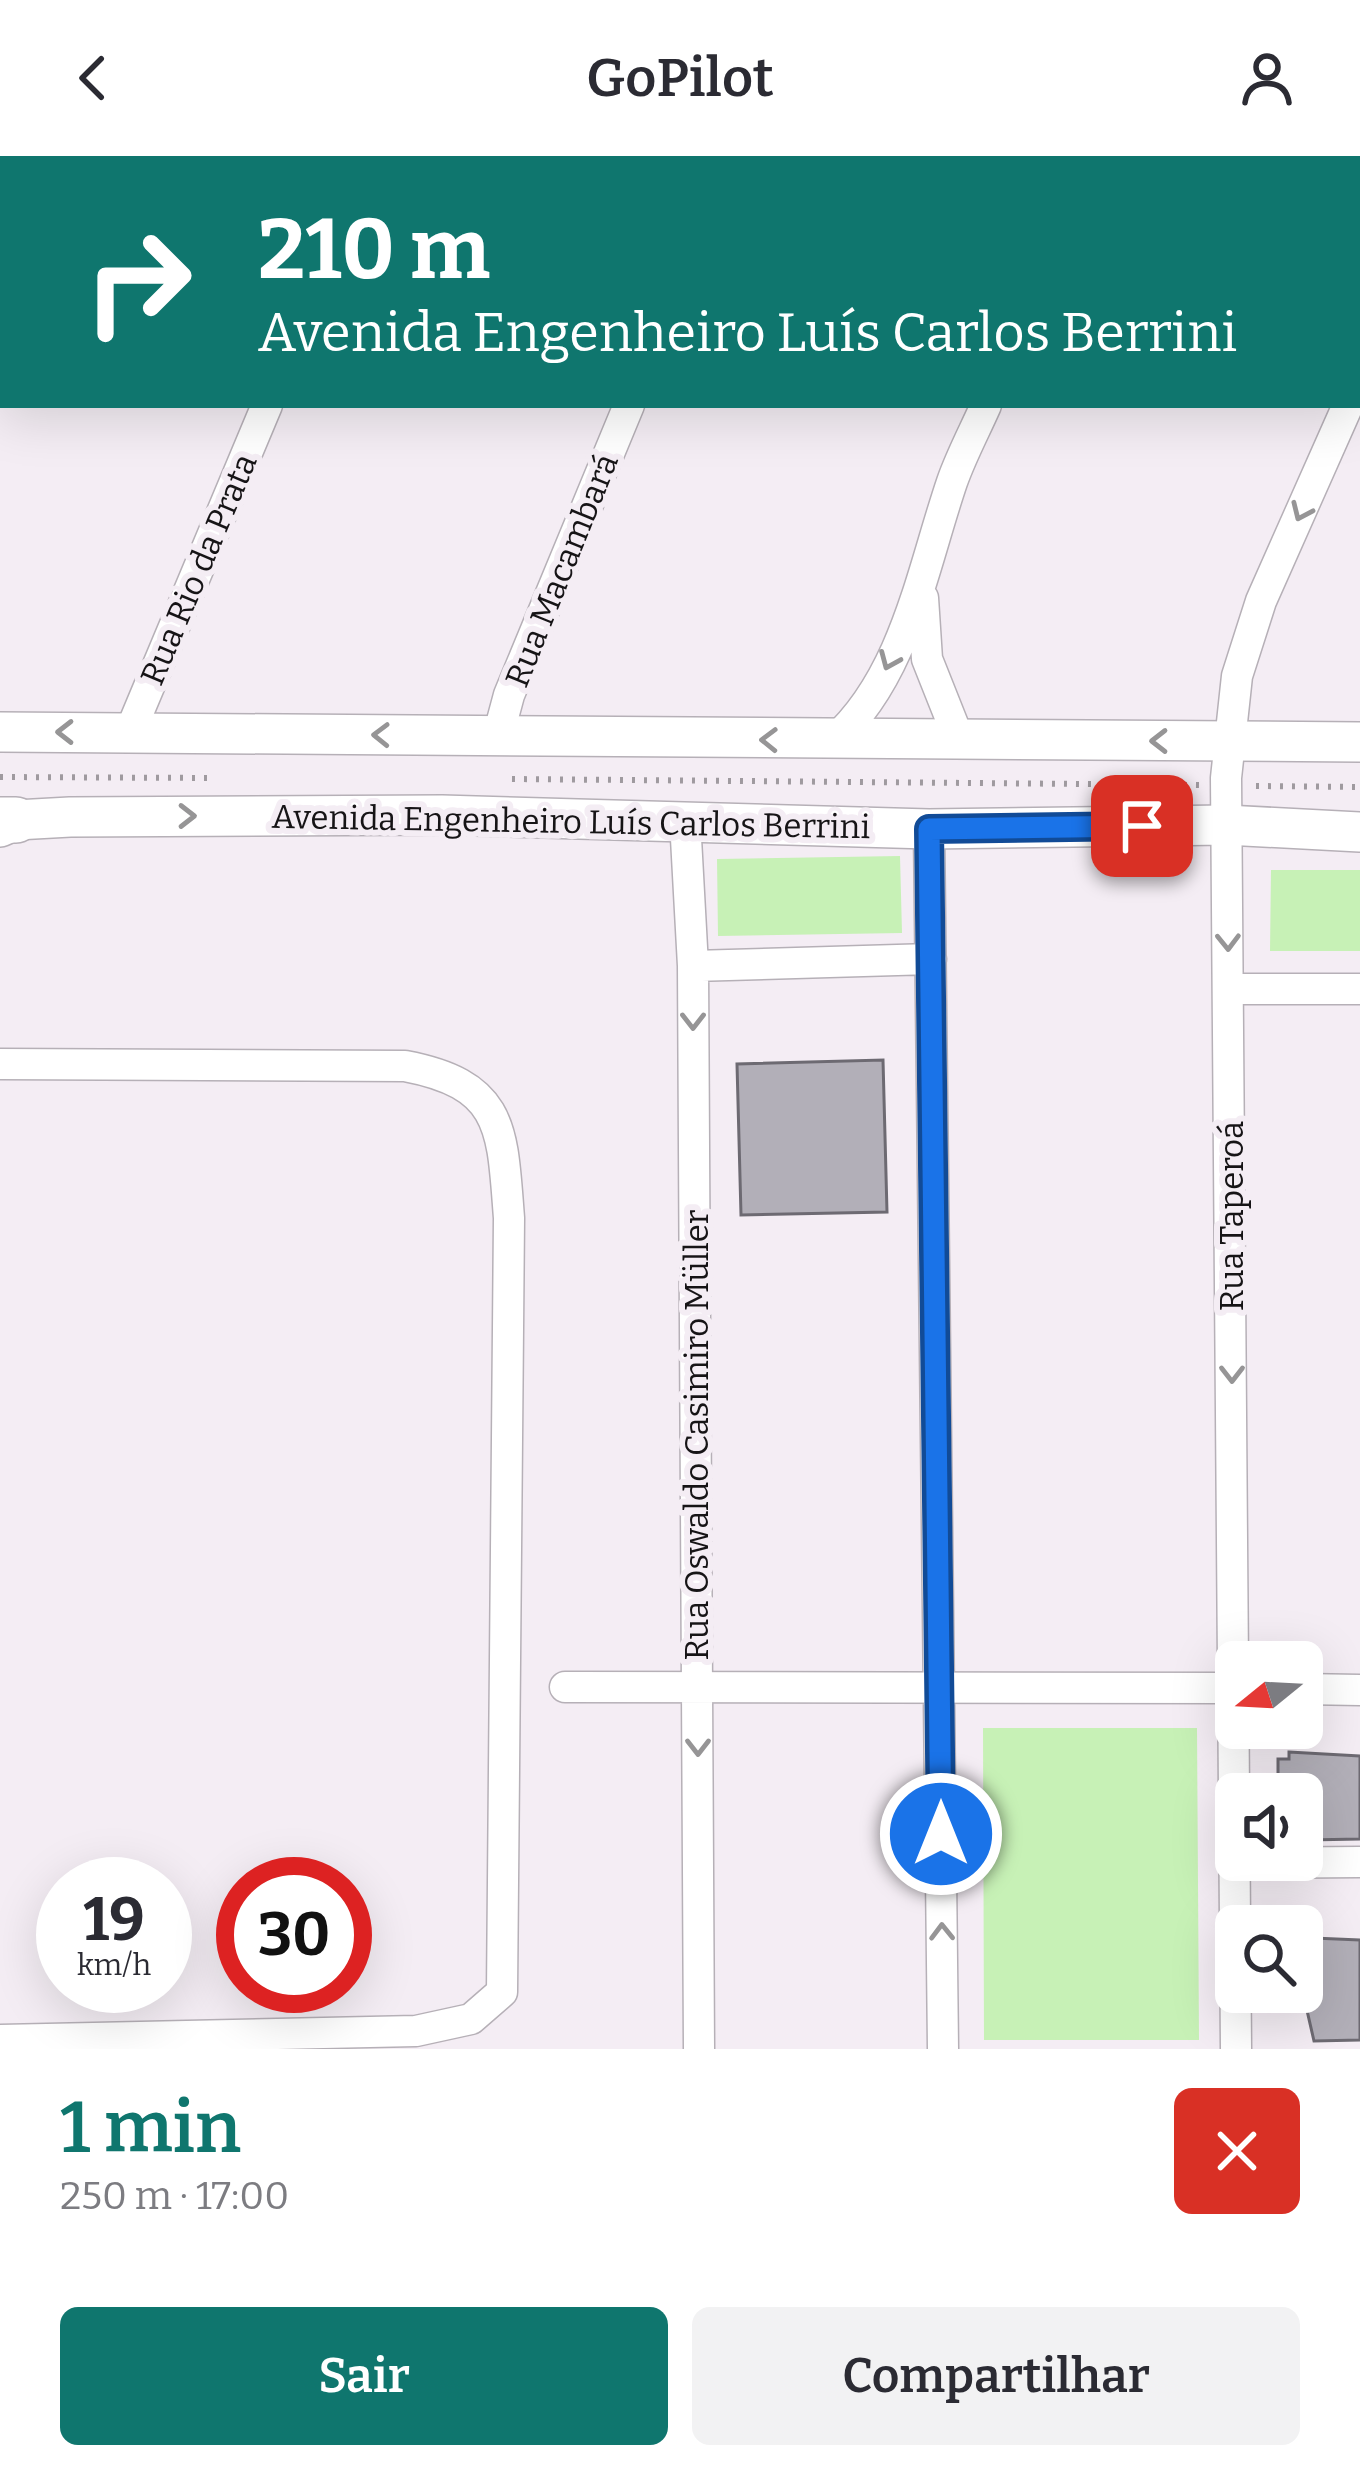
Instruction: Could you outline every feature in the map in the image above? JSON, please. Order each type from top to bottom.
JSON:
[{"type":"main road","points":[[0,732],[1360,742]]},
{"type":"main road","name":"Avenida Engenheiro Luís Carlos Berrini","points":[[4,819],[685,820],[929,829],[1226,826],[1360,832]]},
{"type":"street","name":"Rua Rio da Prata","points":[[130,732],[266,408]]},
{"type":"street","name":"Rua Macambará","points":[[498,736],[509,695],[628,408]]},
{"type":"street","points":[[832,741],[880,682],[926,570],[953,478],[985,408]]},
{"type":"street","name":"Rua Taperoá","points":[[1235,1641],[1226,826],[1231,740],[1237,676],[1262,601],[1347,408]]},
{"type":"street","points":[[926,570],[927,659],[960,742]]},
{"type":"street","name":"Rua Oswaldo Casimiro Müller","points":[[685,820],[693,966],[699,2049]]},
{"type":"street","points":[[929,829],[943,2049]]},
{"type":"street","points":[[693,966],[931,959]]},
{"type":"street","points":[[1229,989],[1360,989]]},
{"type":"street","points":[[0,1064],[405,1066],[444,1073],[488,1103],[502,1139],[508,1329],[502,1992],[471,2019],[416,2031],[0,2041]]},
{"type":"street","points":[[565,1687],[1215,1688]]},
{"type":"street","points":[[1323,1689],[1360,1690]]},
{"type":"street","points":[[1323,1862],[1360,1862]]},
{"type":"street","name":"Rua Taperoá","points":[[1235,1881],[1236,2049]]},
{"type":"path","points":[[0,777],[223,778]]},
{"type":"path","points":[[508,778],[1360,787]]},
{"type":"green space","points":[[900,856],[902,933],[718,936],[717,859]]},
{"type":"green space","points":[[1271,870],[1360,870],[1360,951],[1270,951]]},
{"type":"green space","points":[[983,1728],[1197,1728],[1199,2040],[984,2040]]},
{"type":"building","points":[[883,1060],[887,1212],[741,1215],[737,1064]]},
{"type":"building","points":[[1289,1752],[1360,1756],[1360,1839],[1323,1840],[1323,1773],[1278,1773],[1278,1759],[1289,1759]]},
{"type":"building","points":[[1323,1938],[1360,1940],[1360,2040],[1314,2041],[1308,2013],[1323,2013]]},
{"type":"route","points":[[941,1834],[929,829],[1142,826]]}]
